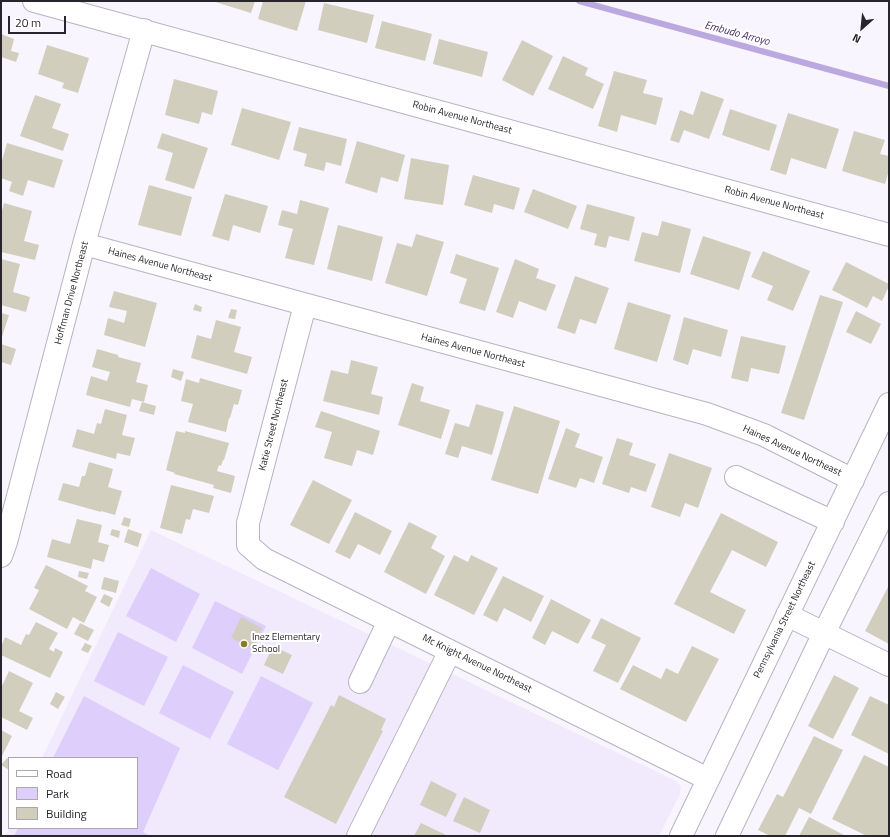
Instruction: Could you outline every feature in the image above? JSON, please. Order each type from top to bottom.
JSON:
[{"type":"street","name":"Robin Avenue Northeast","points":[[34,1],[889,235]]},
{"type":"street","name":"Hoffman Drive Northeast","points":[[1,556],[6,542],[84,244],[144,30]]},
{"type":"street","name":"Haines Avenue Northeast","points":[[84,244],[707,414],[764,435],[853,480]]},
{"type":"street","name":"Katie Street Northeast","points":[[248,546],[248,523],[305,305]]},
{"type":"street","name":"Pennsylvania Street Northeast","points":[[681,836],[889,404]]},
{"type":"street","points":[[736,477],[832,522]]},
{"type":"street","points":[[727,836],[824,633],[889,503]]},
{"type":"street","name":"Mc Knight Avenue Northeast","points":[[248,546],[264,559],[708,779]]},
{"type":"street","points":[[787,615],[889,665]]},
{"type":"street","points":[[360,682],[389,621]]},
{"type":"street","points":[[358,836],[450,651]]},
{"type":"shaded area","name":"Inez Elementary School","points":[[151,530],[676,781],[681,787],[680,794],[659,836],[5,836],[8,829],[138,829],[138,757],[42,757]]},
{"type":"green space","points":[[151,568],[200,594],[176,642],[126,616]]},
{"type":"green space","points":[[215,601],[266,626],[242,674],[192,648]]},
{"type":"green space","points":[[118,632],[168,657],[144,706],[94,681]]},
{"type":"green space","points":[[183,665],[234,692],[210,739],[159,713]]},
{"type":"green space","points":[[261,676],[313,703],[278,770],[227,744]]},
{"type":"green space","points":[[84,696],[180,748],[143,832],[150,836],[14,836],[18,829],[138,829],[138,757],[54,757]]},
{"type":"building","points":[[212,1],[255,1],[251,13]]},
{"type":"building","points":[[263,1],[306,1],[297,31],[258,19]]},
{"type":"building","points":[[324,3],[374,15],[367,43],[318,30]]},
{"type":"building","points":[[382,21],[432,34],[425,61],[375,48]]},
{"type":"building","points":[[1,34],[14,39],[11,51],[19,53],[16,62],[1,57]]},
{"type":"building","points":[[439,39],[488,52],[482,77],[433,64]]},
{"type":"building","points":[[522,40],[553,56],[533,96],[502,80]]},
{"type":"building","points":[[47,45],[89,58],[78,93],[62,88],[64,83],[38,74]]},
{"type":"building","points":[[563,56],[588,68],[585,75],[604,84],[593,109],[548,89]]},
{"type":"building","points":[[614,71],[647,80],[643,93],[663,98],[656,125],[621,115],[617,132],[598,126]]},
{"type":"building","points":[[174,79],[218,91],[212,115],[202,112],[199,124],[165,115]]},
{"type":"building","points":[[701,91],[724,99],[709,139],[684,130],[679,143],[670,140],[680,110],[693,115]]},
{"type":"building","points":[[35,95],[61,104],[52,128],[69,134],[63,151],[20,136]]},
{"type":"building","points":[[242,108],[291,122],[279,160],[231,145]]},
{"type":"building","points":[[730,109],[777,125],[769,151],[722,135]]},
{"type":"building","points":[[788,113],[839,129],[826,169],[791,158],[786,175],[770,170]]},
{"type":"building","points":[[299,127],[347,139],[341,166],[326,162],[324,171],[304,166],[307,154],[293,150]]},
{"type":"building","points":[[854,131],[885,140],[880,154],[889,156],[889,170],[885,184],[842,171]]},
{"type":"building","points":[[162,133],[208,148],[194,189],[165,180],[173,153],[157,148]]},
{"type":"building","points":[[357,141],[405,155],[398,182],[381,177],[377,193],[345,183]]},
{"type":"building","points":[[7,143],[63,160],[54,188],[28,180],[23,196],[9,191],[12,182],[1,178],[1,164]]},
{"type":"building","points":[[411,158],[449,165],[443,205],[404,199]]},
{"type":"building","points":[[473,175],[520,188],[514,210],[494,204],[492,213],[464,205]]},
{"type":"building","points":[[149,185],[192,197],[181,236],[138,225]]},
{"type":"building","points":[[533,189],[577,206],[568,229],[524,212]]},
{"type":"building","points":[[225,194],[268,206],[260,233],[233,225],[229,241],[212,236]]},
{"type":"building","points":[[300,200],[329,208],[314,265],[285,258],[293,229],[278,225],[282,210],[297,214]]},
{"type":"building","points":[[4,203],[32,211],[24,241],[39,245],[35,260],[1,252],[1,215]]},
{"type":"building","points":[[587,204],[635,217],[629,241],[609,236],[606,248],[594,245],[597,234],[580,229]]},
{"type":"building","points":[[662,221],[691,229],[680,273],[634,261],[642,232],[658,236]]},
{"type":"building","points":[[338,225],[383,237],[372,281],[327,269]]},
{"type":"building","points":[[416,234],[444,242],[427,296],[385,283],[397,243],[412,247]]},
{"type":"building","points":[[703,236],[751,252],[739,290],[690,274]]},
{"type":"building","points":[[763,251],[810,271],[793,311],[767,300],[773,286],[751,277]]},
{"type":"building","points":[[456,254],[499,268],[485,311],[459,303],[467,279],[450,273]]},
{"type":"building","points":[[1,259],[20,264],[13,292],[30,297],[26,312],[1,305]]},
{"type":"building","points":[[515,259],[539,269],[536,278],[556,285],[546,311],[519,301],[513,318],[496,312]]},
{"type":"building","points":[[846,262],[889,284],[882,301],[873,296],[867,308],[832,290]]},
{"type":"building","points":[[575,276],[609,288],[596,324],[580,319],[575,334],[557,328]]},
{"type":"building","points":[[114,291],[157,303],[145,347],[104,335],[108,318],[124,323],[127,311],[109,307]]},
{"type":"building","points":[[820,295],[843,302],[804,420],[781,413]]},
{"type":"building","points":[[628,302],[671,315],[657,362],[614,349]]},
{"type":"building","points":[[195,304],[202,307],[201,312],[193,310]]},
{"type":"building","points":[[231,309],[237,310],[235,319],[228,318]]},
{"type":"building","points":[[856,311],[881,324],[871,344],[846,332]]},
{"type":"building","points":[[1,313],[9,315],[1,340]]},
{"type":"building","points":[[684,317],[728,330],[721,357],[693,349],[688,365],[673,360]]},
{"type":"building","points":[[216,320],[241,327],[234,352],[252,357],[247,374],[191,358],[197,335],[211,339]]},
{"type":"building","points":[[741,336],[786,346],[779,374],[751,368],[748,382],[731,378]]},
{"type":"building","points":[[1,344],[16,349],[11,365],[1,362]]},
{"type":"building","points":[[97,349],[118,355],[118,357],[141,363],[136,382],[148,385],[144,402],[132,399],[130,407],[86,395],[91,376],[107,381],[110,372],[92,367]]},
{"type":"building","points":[[351,360],[378,367],[371,394],[383,397],[379,415],[323,401],[331,370],[348,374]]},
{"type":"building","points":[[173,369],[184,372],[181,381],[171,377]]},
{"type":"building","points":[[200,378],[242,390],[238,405],[234,404],[226,432],[188,422],[193,404],[181,401],[186,379],[199,383]]},
{"type":"building","points":[[412,383],[424,387],[420,401],[450,410],[441,439],[398,425]]},
{"type":"building","points":[[142,402],[156,406],[154,415],[139,411]]},
{"type":"building","points":[[476,404],[504,412],[492,455],[462,446],[458,458],[445,454],[455,423],[469,427]]},
{"type":"building","points":[[514,406],[560,421],[538,494],[491,480]]},
{"type":"building","points":[[105,409],[127,415],[122,435],[135,438],[130,456],[117,453],[116,459],[72,447],[77,429],[94,434],[97,423],[101,424]]},
{"type":"building","points":[[321,411],[380,431],[373,455],[357,450],[352,466],[324,458],[332,432],[315,427]]},
{"type":"building","points":[[566,428],[580,434],[575,447],[603,457],[594,483],[580,478],[576,488],[548,479]]},
{"type":"building","points":[[176,431],[185,433],[185,431],[229,443],[224,460],[221,466],[219,465],[217,471],[235,476],[231,493],[213,488],[214,485],[174,474],[175,473],[166,470]]},
{"type":"building","points":[[617,438],[633,443],[629,455],[656,464],[646,492],[631,487],[629,493],[602,484]]},
{"type":"building","points":[[669,453],[712,468],[698,508],[685,503],[680,517],[651,507]]},
{"type":"building","points":[[89,462],[113,469],[108,487],[122,491],[115,515],[58,500],[63,483],[79,487],[82,476],[85,476]]},
{"type":"building","points":[[313,480],[352,500],[329,544],[290,525]]},
{"type":"building","points":[[171,485],[214,496],[209,513],[193,509],[190,520],[186,519],[182,534],[160,528]]},
{"type":"building","points":[[355,512],[392,531],[380,555],[358,544],[350,559],[335,552]]},
{"type":"building","points":[[721,513],[778,542],[766,567],[732,550],[710,592],[746,610],[734,634],[674,604]]},
{"type":"building","points":[[124,517],[131,519],[129,527],[121,525]]},
{"type":"building","points":[[77,519],[102,525],[98,542],[109,545],[104,562],[93,559],[91,569],[47,557],[52,539],[70,544]]},
{"type":"building","points":[[409,522],[437,536],[431,548],[445,556],[426,594],[384,572]]},
{"type":"building","points":[[112,529],[120,531],[119,538],[110,535]]},
{"type":"building","points":[[128,529],[142,534],[138,547],[124,542]]},
{"type":"building","points":[[454,555],[468,562],[471,555],[498,568],[474,615],[434,595]]},
{"type":"building","points":[[46,565],[88,586],[85,591],[97,597],[84,623],[73,617],[67,629],[29,609],[39,590],[34,588]]},
{"type":"building","points":[[79,571],[89,573],[87,579],[78,577]]},
{"type":"building","points":[[503,576],[544,596],[531,622],[504,608],[497,622],[483,615]]},
{"type":"building","points":[[104,577],[119,581],[116,593],[101,589]]},
{"type":"building","points":[[889,585],[889,644],[865,631]]},
{"type":"building","points":[[104,594],[113,598],[109,607],[100,602]]},
{"type":"building","points":[[551,599],[591,620],[578,644],[552,631],[545,645],[532,638]]},
{"type":"building","points":[[241,617],[262,628],[252,648],[231,638]]},
{"type":"building","points":[[601,618],[641,638],[618,683],[593,671],[606,645],[591,638]]},
{"type":"building","points":[[36,622],[58,633],[49,649],[54,652],[55,648],[63,652],[50,678],[1,655],[1,647],[5,637],[21,645],[26,634],[29,635]]},
{"type":"building","points":[[80,623],[94,630],[88,641],[74,634]]},
{"type":"building","points":[[85,643],[92,646],[88,653],[81,650]]},
{"type":"building","points":[[273,646],[292,655],[283,674],[264,665]]},
{"type":"building","points":[[692,646],[719,659],[686,722],[620,689],[633,665],[661,679],[666,668],[678,674]]},
{"type":"building","points":[[9,671],[33,683],[19,711],[33,718],[27,730],[1,717],[1,688]]},
{"type":"building","points":[[834,675],[859,688],[833,739],[808,726]]},
{"type":"building","points":[[56,692],[65,697],[58,709],[50,704]]},
{"type":"building","points":[[339,695],[386,719],[381,730],[383,731],[336,824],[284,797],[331,705],[334,707]]},
{"type":"building","points":[[870,696],[889,705],[889,754],[851,735]]},
{"type":"building","points":[[1,730],[12,736],[1,758]]},
{"type":"building","points":[[814,736],[843,750],[811,814],[799,808],[785,836],[770,836],[758,830],[777,794],[783,797]]},
{"type":"building","points":[[864,755],[889,767],[889,836],[867,836],[832,819]]},
{"type":"building","points":[[7,758],[8,758],[8,769],[1,765]]},
{"type":"building","points":[[431,781],[457,794],[446,817],[420,805]]},
{"type":"building","points":[[464,797],[490,810],[480,833],[453,821]]},
{"type":"building","points":[[809,817],[846,836],[799,836]]},
{"type":"building","points":[[421,823],[448,836],[414,836]]},
{"type":"waterway","name":"Embudo Arroyo","points":[[579,1],[889,86]]},
{"type":"place","name":"Inez Elementary School","points":[[244,644]]}]
